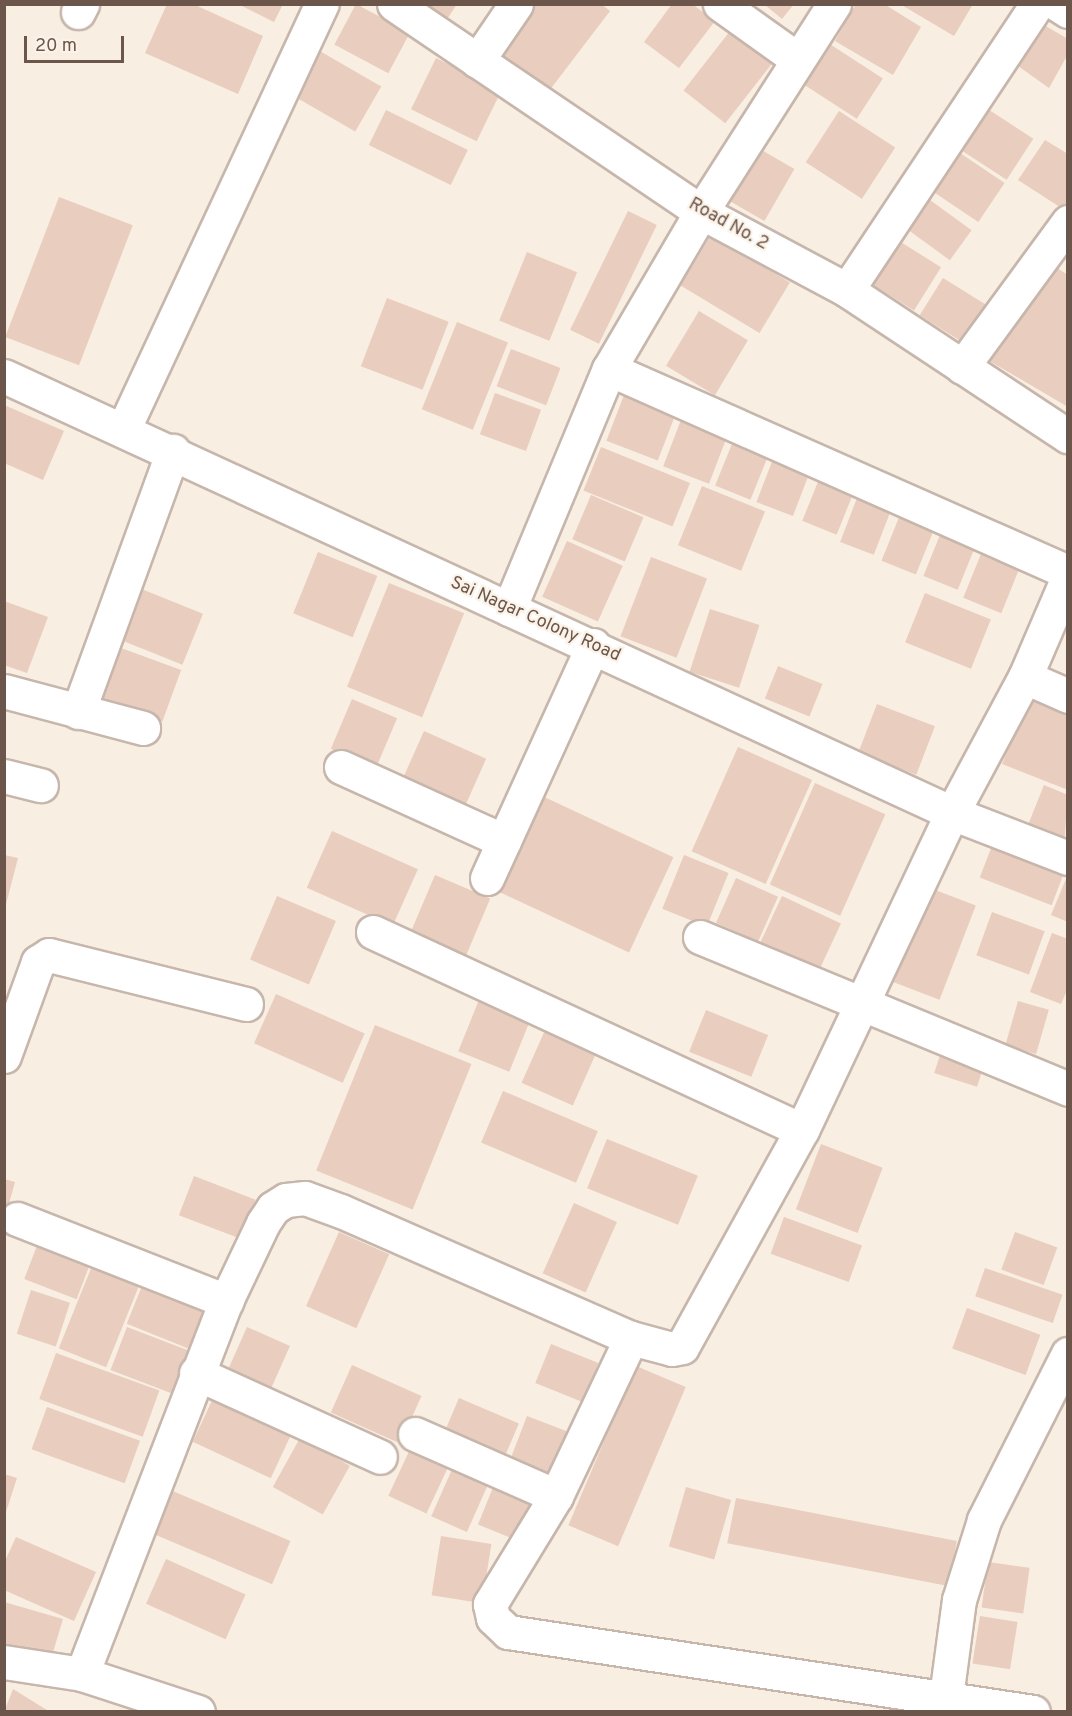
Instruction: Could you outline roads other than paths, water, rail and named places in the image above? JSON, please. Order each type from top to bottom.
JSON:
[{"type":"street","points":[[123,430],[322,4]]},
{"type":"street","name":"Road No. 2","points":[[394,4],[701,212],[847,290],[1068,436]]},
{"type":"street","points":[[477,61],[516,4]]},
{"type":"street","points":[[720,4],[797,59]]},
{"type":"street","points":[[508,609],[609,369],[701,212],[834,4]]},
{"type":"street","points":[[847,290],[1037,4]]},
{"type":"street","points":[[1057,4],[1068,11]]},
{"type":"street","points":[[962,367],[1068,222]]},
{"type":"street","points":[[609,369],[1068,572]]},
{"type":"street","name":"Sai Nagar Colony Road","points":[[4,376],[173,452],[508,609],[593,645],[952,813],[1068,858]]},
{"type":"street","points":[[78,712],[173,452]]},
{"type":"street","points":[[82,1674],[196,1373],[226,1301],[273,1208],[286,1200],[305,1198],[631,1338],[672,1349],[682,1347],[692,1335],[802,1130],[952,813],[1025,677],[1068,577]]},
{"type":"street","points":[[487,878],[593,645]]},
{"type":"street","points":[[1025,677],[1068,696]]},
{"type":"street","points":[[4,692],[143,728]]},
{"type":"street","points":[[341,767],[504,841]]},
{"type":"street","points":[[4,776],[41,785]]},
{"type":"street","points":[[372,932],[802,1130]]},
{"type":"street","points":[[700,937],[861,1007],[1068,1089]]},
{"type":"street","points":[[4,1056],[38,962],[49,955],[246,1004]]},
{"type":"street","points":[[17,1220],[226,1301]]},
{"type":"street","points":[[631,1338],[556,1496],[490,1604],[493,1618],[508,1632],[865,1699],[946,1697],[1033,1712]]},
{"type":"street","points":[[946,1697],[959,1600],[980,1531],[1068,1354]]},
{"type":"street","points":[[196,1373],[380,1457]]},
{"type":"street","points":[[415,1434],[556,1496]]},
{"type":"street","points":[[4,1662],[82,1674],[152,1705],[198,1712]]}]
